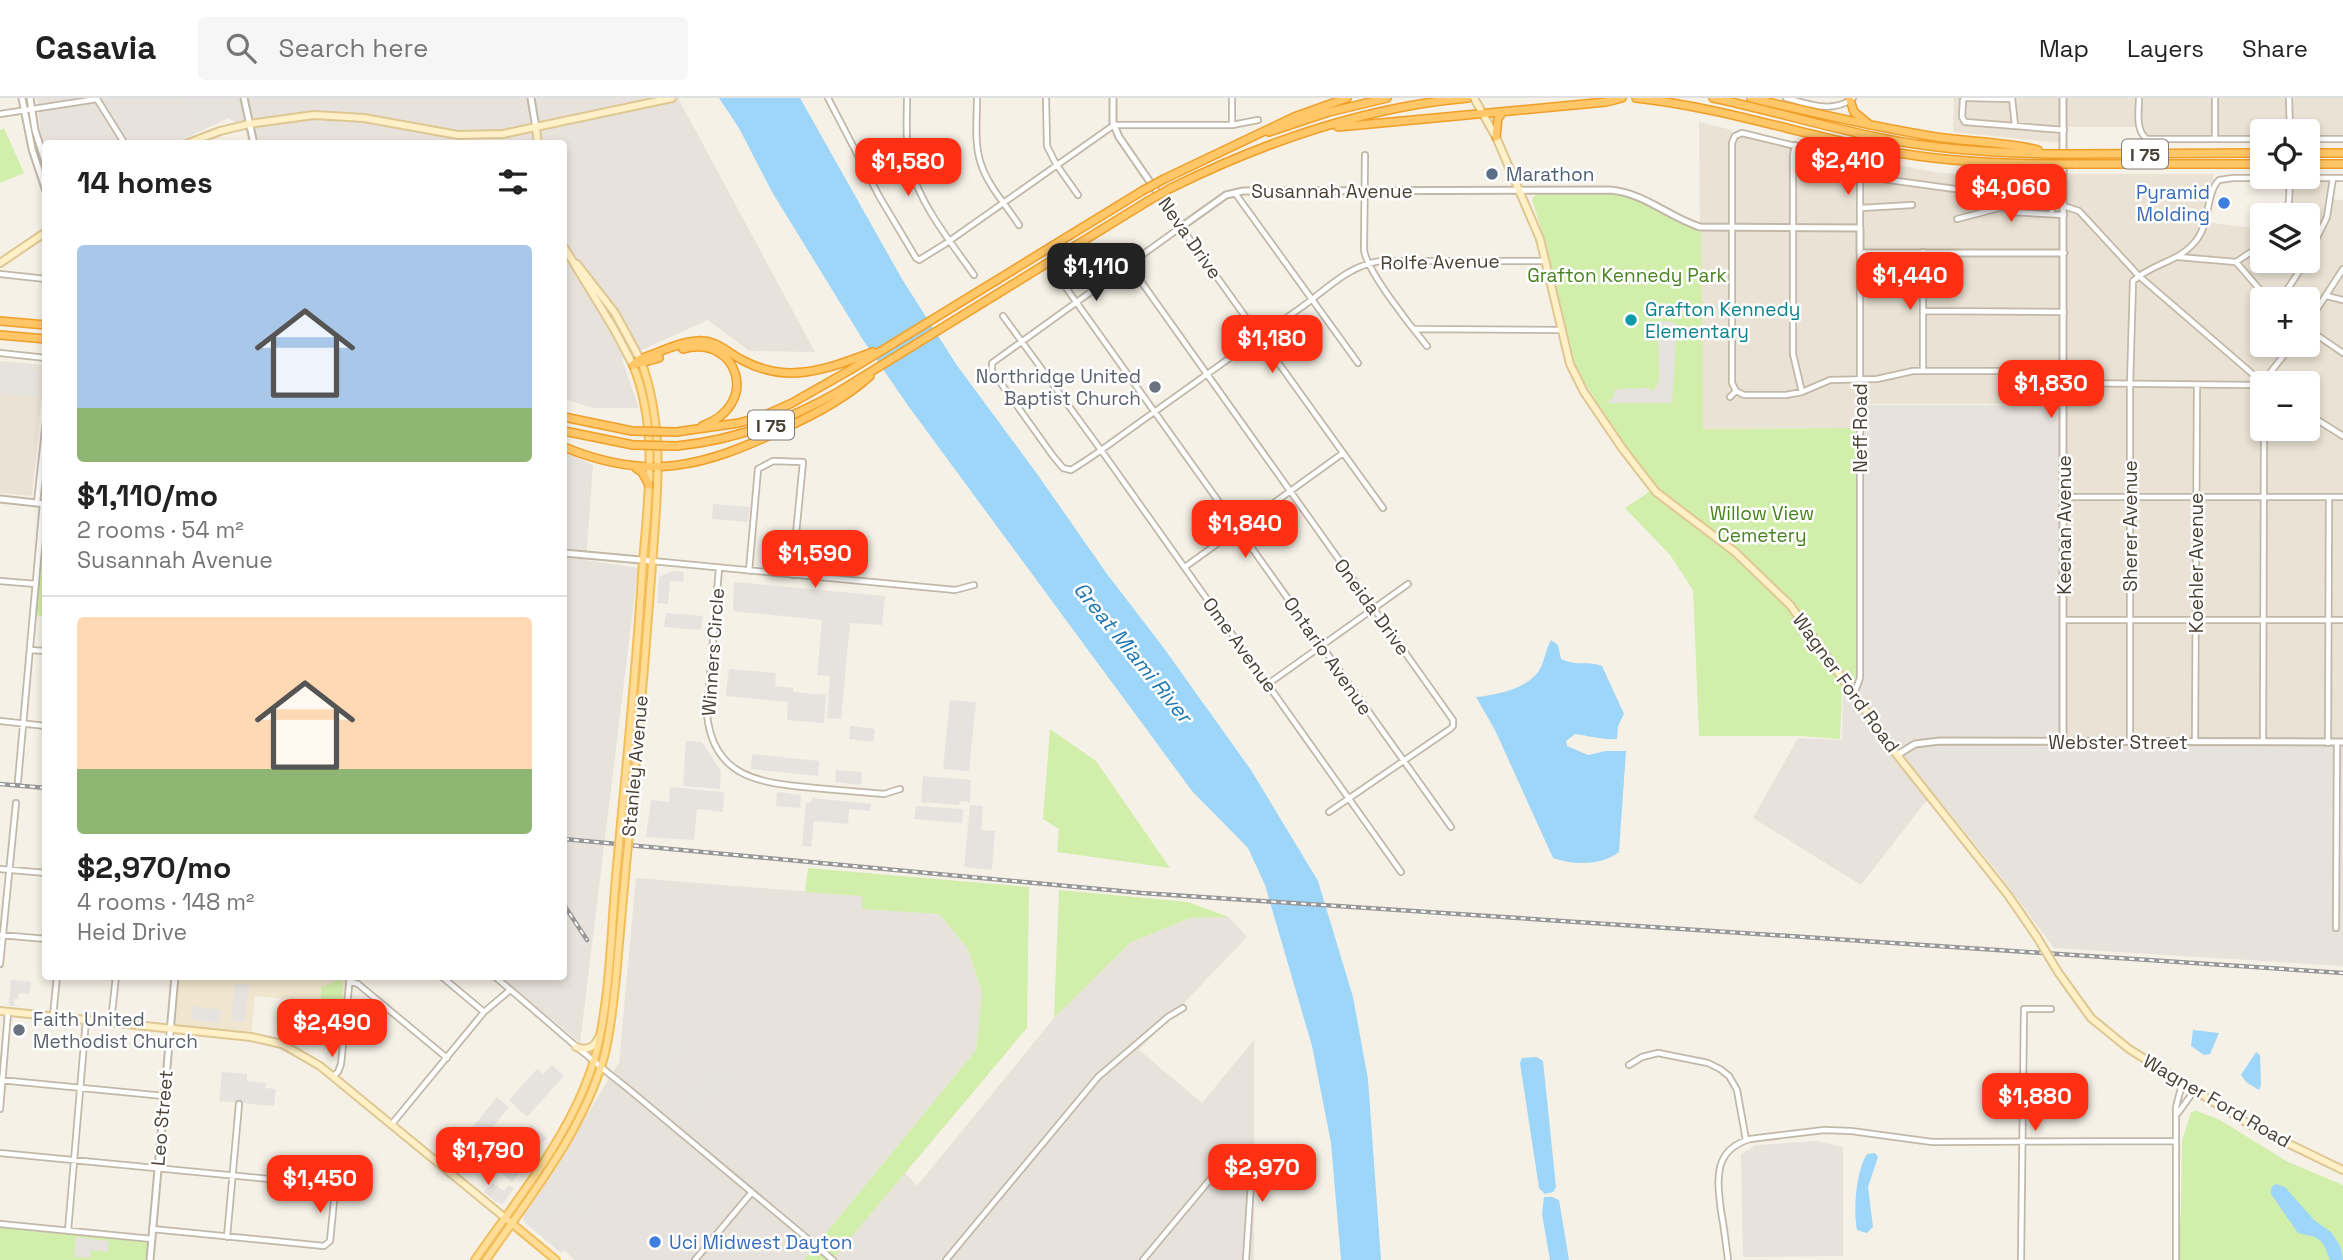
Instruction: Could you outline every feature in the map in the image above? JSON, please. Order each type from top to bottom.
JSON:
[{"type":"highway","points":[[1236,144],[1294,117],[1347,98]]},
{"type":"highway","name":"I 75","points":[[567,419],[632,431],[676,432],[739,423],[763,416],[850,370],[1164,179],[1236,144],[1301,120],[1387,98]]},
{"type":"highway","points":[[567,448],[590,457],[654,467],[690,464],[730,454],[799,422],[886,362],[1171,188],[1257,149],[1331,126],[1379,112],[1468,98]]},
{"type":"highway","points":[[1331,126],[1347,127],[1483,114],[1606,102],[1622,98]]},
{"type":"highway","name":"I 75","points":[[1636,98],[1686,104],[1883,150],[1970,162],[2250,164]]},
{"type":"highway","name":"I 75","points":[[1713,98],[1861,134],[1961,150],[2076,154],[2250,153]]},
{"type":"highway","points":[[1751,98],[1874,127],[2053,153]]},
{"type":"highway","points":[[1852,99],[1854,112],[1874,127]]},
{"type":"highway","points":[[1496,137],[1498,118],[1503,112]]},
{"type":"highway","points":[[2320,153],[2343,153]]},
{"type":"highway","points":[[2320,164],[2343,164]]},
{"type":"highway","points":[[0,321],[42,325]]},
{"type":"highway","points":[[0,335],[42,340]]},
{"type":"highway","points":[[633,365],[696,341],[707,341],[741,359],[776,372],[807,372],[842,364],[890,346]]},
{"type":"highway","points":[[641,361],[687,347],[702,346],[724,356],[732,367],[737,388],[731,407],[713,422],[689,431]]},
{"type":"highway","name":"I 75","points":[[567,432],[634,445],[677,446],[726,439],[773,425],[858,383]]},
{"type":"highway","points":[[632,465],[642,472],[649,485]]},
{"type":"main road","points":[[197,140],[220,131],[296,116],[364,118],[470,136],[503,135],[671,98]]},
{"type":"main road","name":"Wagner Ford Road","points":[[1474,98],[1496,137],[1539,239],[1570,364],[1584,392],[1646,482],[1665,500],[1735,552],[1776,590],[1805,625],[1897,755],[2008,895],[2085,1010],[2102,1028],[2182,1084],[2252,1126],[2343,1170]]},
{"type":"main road","points":[[536,128],[538,140]]},
{"type":"main road","points":[[0,263],[42,235]]},
{"type":"main road","name":"Stanley Avenue","points":[[475,1260],[551,1149],[597,1064],[621,823],[649,485],[654,467],[647,419],[633,365],[567,252]]},
{"type":"main road","name":"Stanley Avenue","points":[[486,1260],[569,1136],[584,1109],[612,1013],[630,824],[652,561],[656,417],[641,361],[615,313],[584,271],[573,261]]},
{"type":"main road","points":[[4,1012],[269,1040],[301,1054],[333,1076],[551,1258]]},
{"type":"main road","points":[[576,1047],[589,1049],[600,1036]]},
{"type":"street","points":[[22,98],[32,149],[42,179]]},
{"type":"street","points":[[30,98],[42,151]]},
{"type":"street","points":[[0,114],[97,98],[123,140]]},
{"type":"street","points":[[244,98],[253,140]]},
{"type":"street","points":[[531,98],[536,128]]},
{"type":"street","points":[[828,98],[892,219],[919,260],[926,258],[1114,125],[1232,125],[1258,120]]},
{"type":"street","points":[[907,98],[909,160],[916,183],[924,201],[974,275]]},
{"type":"street","points":[[977,98],[979,157],[989,180],[1019,225]]},
{"type":"street","points":[[1046,98],[1045,138],[1049,152],[1078,195]]},
{"type":"street","name":"Neva Drive","points":[[1113,98],[1114,125],[1119,137],[1383,508]]},
{"type":"street","points":[[1232,98],[1232,125]]},
{"type":"street","points":[[1786,98],[1823,107],[1838,106],[1852,99]]},
{"type":"street","name":"Keenan Avenue","points":[[2063,98],[2063,741]]},
{"type":"street","points":[[2139,98],[2141,133],[2147,139],[2250,139]]},
{"type":"street","points":[[2215,98],[2215,139]]},
{"type":"street","points":[[2290,98],[2290,119]]},
{"type":"street","points":[[2015,125],[2012,99],[1963,100],[1963,121],[2064,130]]},
{"type":"street","points":[[1802,392],[1793,354],[1793,155],[1796,145],[1737,134],[1732,143],[1731,228],[1732,383],[1736,391],[1744,395],[1786,396],[1802,392],[1830,380],[1877,379],[1902,372],[2064,371]]},
{"type":"street","points":[[2320,139],[2343,139]]},
{"type":"street","name":"Neff Road","points":[[1796,145],[1854,159],[1858,162],[1860,176],[1860,678],[1854,694]]},
{"type":"street","points":[[1365,155],[1364,249],[1367,263],[1427,346]]},
{"type":"street","points":[[860,161],[909,160]]},
{"type":"street","points":[[1860,176],[1955,188]]},
{"type":"street","points":[[2139,276],[2178,257],[2201,233],[2216,183],[2222,179],[2250,178]]},
{"type":"street","points":[[2320,178],[2343,178]]},
{"type":"street","points":[[2320,231],[2327,217],[2333,178]]},
{"type":"street","name":"Susannah Avenue","points":[[1064,468],[992,371],[994,360],[1219,199],[1235,192],[1619,191],[1639,196],[1700,227],[1860,228]]},
{"type":"street","points":[[1235,192],[1359,363]]},
{"type":"street","points":[[1957,219],[2003,207],[2028,192],[2046,192],[2052,196],[2052,214]]},
{"type":"street","points":[[1861,208],[1912,205]]},
{"type":"street","points":[[2064,206],[2079,211],[2139,276],[2250,376]]},
{"type":"street","points":[[2003,207],[2012,212],[2064,215]]},
{"type":"street","name":"Oneida Drive","points":[[1118,249],[1451,717],[1453,726],[1402,761]]},
{"type":"street","points":[[1860,253],[2064,253]]},
{"type":"street","points":[[1923,253],[1923,371]]},
{"type":"street","points":[[2178,257],[2236,262],[2250,253]]},
{"type":"street","name":"Rolfe Avenue","points":[[1064,468],[1072,469],[1101,450],[1356,267],[1367,263],[1546,261]]},
{"type":"street","points":[[2236,262],[2258,287]]},
{"type":"street","points":[[2320,306],[2343,268]]},
{"type":"street","points":[[0,274],[42,279]]},
{"type":"street","name":"Sherer Avenue","points":[[2130,741],[2130,385],[2132,284],[2139,276]]},
{"type":"street","name":"Ontario Avenue","points":[[1059,278],[1451,827]]},
{"type":"street","points":[[2327,296],[2343,300]]},
{"type":"street","points":[[1923,312],[2064,312]]},
{"type":"street","name":"Ome Avenue","points":[[1003,316],[1401,872]]},
{"type":"street","points":[[1414,329],[1561,330]]},
{"type":"street","points":[[2320,337],[2343,353]]},
{"type":"street","points":[[0,353],[42,358]]},
{"type":"street","points":[[2064,383],[2250,387]]},
{"type":"street","name":"Koehler Avenue","points":[[2195,742],[2197,385]]},
{"type":"street","points":[[1730,397],[1736,391]]},
{"type":"street","points":[[2320,422],[2343,436]]},
{"type":"street","points":[[2263,742],[2264,441]]},
{"type":"street","points":[[1185,567],[1343,453]]},
{"type":"street","points":[[749,570],[758,469],[773,461],[803,462],[792,575]]},
{"type":"street","points":[[2064,497],[2343,497]]},
{"type":"street","points":[[2328,743],[2329,497]]},
{"type":"street","points":[[0,499],[42,503],[18,781]]},
{"type":"street","points":[[567,553],[955,590],[974,585]]},
{"type":"street","name":"Winners Circle","points":[[719,568],[707,714],[713,740],[722,755],[741,772],[771,784],[884,794],[900,789]]},
{"type":"street","points":[[0,581],[36,584]]},
{"type":"street","points":[[1268,684],[1408,584]]},
{"type":"street","points":[[2064,620],[2343,620]]},
{"type":"street","points":[[30,650],[42,651]]},
{"type":"street","points":[[0,721],[42,725]]},
{"type":"street","name":"Webster Street","points":[[1897,755],[1914,744],[1940,741],[2340,743]]},
{"type":"street","points":[[2336,928],[2340,743]]},
{"type":"street","points":[[1329,811],[1402,761]]},
{"type":"street","points":[[0,964],[16,803]]},
{"type":"street","points":[[0,869],[42,873]]},
{"type":"street","points":[[1,935],[42,939]]},
{"type":"street","points":[[53,1016],[57,980]]},
{"type":"street","points":[[111,1022],[116,980]]},
{"type":"street","name":"Leo Street","points":[[150,1260],[175,980]]},
{"type":"street","points":[[333,1076],[341,1064],[349,980]]},
{"type":"street","points":[[351,980],[447,1058]]},
{"type":"street","points":[[446,980],[484,1012]]},
{"type":"street","points":[[499,980],[833,1260]]},
{"type":"street","points":[[391,1125],[484,1012],[510,990]]},
{"type":"street","points":[[946,1260],[1098,1077],[1168,1017],[1183,1008]]},
{"type":"street","points":[[2021,1260],[2024,1009],[2051,1009]]},
{"type":"street","points":[[0,1109],[4,1012]]},
{"type":"street","points":[[68,1231],[86,1020]]},
{"type":"street","points":[[1629,1065],[1642,1057],[1658,1053],[1720,1069],[1729,1076],[1737,1090],[1746,1140]]},
{"type":"street","points":[[1,1081],[164,1096]]},
{"type":"street","points":[[2176,1260],[2177,1100],[2182,1084]]},
{"type":"street","points":[[2177,1114],[2194,1091]]},
{"type":"street","points":[[227,1237],[239,1104]]},
{"type":"street","points":[[1728,1260],[1718,1171],[1728,1151],[1746,1140],[1824,1130],[1933,1142],[2176,1141]]},
{"type":"street","points":[[0,1153],[332,1185],[335,1191],[330,1241],[327,1245],[152,1229]]},
{"type":"street","points":[[1143,1260],[1223,1164],[1232,1159],[1246,1159],[1252,1168],[1246,1260]]},
{"type":"street","points":[[695,1260],[752,1192]]},
{"type":"street","points":[[0,1224],[152,1239]]},
{"type":"shaded area","points":[[37,98],[678,98],[815,352],[749,351],[708,320],[622,359],[639,408],[593,408],[567,400],[567,140],[248,140],[246,131],[229,118],[181,140],[42,141]]},
{"type":"shaded area","points":[[184,98],[222,98],[223,106],[236,102],[239,114],[198,128]]},
{"type":"shaded area","points":[[1954,98],[2060,98],[2060,143],[1953,132]]},
{"type":"shaded area","points":[[2067,98],[2343,98],[2343,136],[2320,136],[2320,119],[2250,119],[2250,136],[2150,137],[2142,127],[2067,127]]},
{"type":"shaded area","points":[[1699,122],[1732,130],[1732,134],[1940,173],[2061,178],[2062,404],[1857,404],[1858,428],[1702,429]]},
{"type":"shaded area","points":[[2068,174],[2214,174],[2204,222],[2250,227],[2250,273],[2320,273],[2320,203],[2292,203],[2294,189],[2320,189],[2320,182],[2330,182],[2328,199],[2343,200],[2343,739],[2068,737]]},
{"type":"shaded area","points":[[1658,321],[1670,321],[1677,325],[1672,403],[1607,403],[1614,396],[1615,389],[1650,388],[1650,393],[1657,386]]},
{"type":"shaded area","points":[[0,361],[42,365],[42,395],[32,496],[0,493]]},
{"type":"shaded area","points":[[0,363],[36,366],[35,371],[40,372],[39,396],[0,393]]},
{"type":"shaded area","points":[[1864,405],[2061,405],[2063,743],[2343,746],[2343,966],[2054,948],[1935,795],[1923,805],[1861,885],[1753,818],[1798,738],[1842,740],[1843,690],[1863,677]]},
{"type":"shaded area","points":[[567,452],[593,465],[586,560],[638,568],[580,1043],[505,980],[567,980]]},
{"type":"shaded area","points":[[713,504],[750,507],[748,522],[712,519]]},
{"type":"shaded area","points":[[672,571],[684,572],[683,582],[670,581],[668,604],[657,603],[659,577]]},
{"type":"shaded area","points":[[734,582],[885,596],[882,625],[850,623],[841,719],[827,718],[830,676],[817,675],[822,620],[733,611]]},
{"type":"shaded area","points":[[666,613],[703,616],[701,630],[664,627]]},
{"type":"shaded area","points":[[729,669],[776,673],[775,686],[793,688],[793,692],[826,695],[824,723],[787,720],[788,702],[726,696]]},
{"type":"shaded area","points":[[950,700],[976,702],[969,771],[943,769]]},
{"type":"shaded area","points":[[850,726],[875,729],[873,742],[849,739]]},
{"type":"shaded area","points":[[686,741],[702,742],[721,771],[720,789],[683,786]]},
{"type":"shaded area","points":[[752,754],[819,761],[818,776],[751,769]]},
{"type":"shaded area","points":[[836,770],[862,772],[861,785],[835,782]]},
{"type":"shaded area","points":[[923,776],[971,780],[970,802],[960,801],[959,805],[921,802]]},
{"type":"shaded area","points":[[670,787],[724,792],[723,812],[697,809],[694,840],[646,837],[651,800],[669,802]]},
{"type":"shaded area","points":[[777,792],[801,795],[800,808],[776,806]]},
{"type":"shaded area","points":[[812,798],[871,804],[870,811],[849,809],[848,824],[814,821],[811,847],[802,846],[806,803],[811,803]]},
{"type":"shaded area","points":[[970,805],[983,806],[981,830],[995,831],[992,870],[964,867]]},
{"type":"shaded area","points":[[916,806],[963,809],[962,823],[914,819]]},
{"type":"shaded area","points":[[636,878],[863,896],[862,909],[939,914],[968,949],[982,993],[976,1050],[804,1260],[575,1260],[519,1211],[555,1168],[619,1062]]},
{"type":"shaded area","points":[[1229,917],[1247,937],[1139,1050],[1202,1103],[1254,1040],[1254,1260],[832,1260],[905,1173],[917,1186],[1054,1018],[1130,943],[1190,918]]},
{"type":"shaded area","points":[[11,980],[31,982],[29,994],[19,993],[18,999],[14,999],[14,1006],[9,1006]]},
{"type":"shaded area","points":[[175,980],[350,980],[347,1005],[255,996],[251,1037],[170,1028]]},
{"type":"shaded area","points":[[235,984],[249,985],[245,1022],[231,1020]]},
{"type":"shaded area","points":[[193,1006],[222,1010],[220,1023],[191,1019]]},
{"type":"shaded area","points":[[659,1037],[686,1039],[682,1090],[655,1088]]},
{"type":"shaded area","points":[[552,1065],[564,1076],[527,1117],[509,1100],[537,1069],[543,1074]]},
{"type":"shaded area","points":[[710,1068],[727,1069],[735,1078],[698,1121],[678,1104]]},
{"type":"shaded area","points":[[222,1072],[247,1074],[247,1081],[266,1083],[265,1088],[276,1089],[274,1106],[219,1101]]},
{"type":"shaded area","points":[[497,1097],[509,1107],[469,1157],[457,1147]]},
{"type":"shaded area","points":[[531,1125],[547,1138],[531,1156],[519,1146],[508,1159],[508,1165],[518,1174],[512,1182],[495,1168]]},
{"type":"shaded area","points":[[1817,1141],[1843,1147],[1843,1256],[1743,1257],[1741,1154],[1756,1145]]},
{"type":"shaded area","points":[[556,1174],[595,1207],[588,1220],[566,1203],[547,1228],[566,1246],[561,1253],[525,1223],[523,1218]]},
{"type":"shaded area","points":[[492,1183],[504,1191],[509,1185],[514,1188],[503,1204],[484,1192]]},
{"type":"shaded area","points":[[76,1237],[109,1241],[108,1252],[91,1250],[90,1258],[74,1257]]},
{"type":"green space","points":[[4,128],[24,173],[0,183],[0,130]]},
{"type":"green space","name":"Willow View Cemetery","points":[[1607,192],[1641,200],[1685,224],[1701,229],[1703,429],[1858,428],[1858,673],[1857,680],[1842,689],[1840,739],[1801,736],[1699,736],[1693,590],[1670,555],[1625,508],[1655,488],[1628,453],[1579,373],[1566,339],[1547,247],[1532,200],[1534,196],[1542,193]]},
{"type":"green space","points":[[42,514],[42,616],[33,615]]},
{"type":"green space","points":[[1050,729],[1096,761],[1170,868],[1057,852],[1059,829],[1043,819]]},
{"type":"green space","points":[[808,868],[1029,887],[1027,1028],[832,1260],[804,1260],[976,1050],[982,993],[968,949],[939,914],[862,909],[862,896],[805,892]]},
{"type":"green space","points":[[1059,890],[1188,902],[1229,917],[1190,918],[1130,943],[1054,1018]]},
{"type":"green space","points":[[338,980],[343,981],[342,1002],[321,999],[321,987]]},
{"type":"green space","points":[[2197,1111],[2220,1120],[2288,1162],[2343,1185],[2343,1260],[2177,1260],[2182,1141],[2191,1112]]},
{"type":"green space","points":[[0,1224],[152,1239],[150,1260],[0,1260]]},
{"type":"water","name":"Great Miami River","points":[[719,98],[800,98],[902,279],[956,364],[1251,770],[1318,881],[1353,997],[1368,1079],[1381,1260],[1341,1260],[1331,1143],[1312,1046],[1265,885],[1248,848],[1192,791],[909,407],[863,340],[772,192],[739,128]]},
{"type":"water","points":[[1551,640],[1558,645],[1561,659],[1602,666],[1624,714],[1618,726],[1617,739],[1575,734],[1566,741],[1567,746],[1588,755],[1626,751],[1619,852],[1595,862],[1578,863],[1553,858],[1495,730],[1476,697],[1503,692],[1530,680],[1541,667]]},
{"type":"water","points":[[2193,1030],[2219,1033],[2210,1054],[2204,1055],[2191,1046]]},
{"type":"water","points":[[2256,1052],[2260,1055],[2259,1090],[2246,1082],[2241,1075]]},
{"type":"water","points":[[1537,1057],[1543,1061],[1556,1187],[1553,1192],[1545,1194],[1539,1188],[1520,1063],[1522,1058]]},
{"type":"water","points":[[1875,1153],[1878,1157],[1868,1187],[1873,1227],[1867,1233],[1857,1230],[1856,1191],[1863,1161],[1867,1154]]},
{"type":"water","points":[[2275,1184],[2285,1187],[2314,1220],[2332,1233],[2341,1248],[2343,1260],[2330,1260],[2320,1240],[2298,1233],[2271,1194],[2271,1188]]},
{"type":"water","points":[[1544,1197],[1559,1200],[1569,1260],[1550,1260],[1542,1214]]},
{"type":"railway","points":[[0,784],[42,788]]},
{"type":"railway","points":[[567,839],[1142,893],[2343,973]]},
{"type":"railway","points":[[567,910],[587,940]]},
{"type":"place","name":"Marathon","points":[[1492,174]]},
{"type":"place","name":"Pyramid Molding","points":[[2224,203]]},
{"type":"place","name":"Grafton Kennedy Elementary","points":[[1631,320]]},
{"type":"place","name":"Northridge United Baptist Church","points":[[1155,387]]},
{"type":"place","name":"Faith United Methodist Church","points":[[19,1030]]},
{"type":"place","name":"Uci Midwest Dayton","points":[[655,1242]]},
{"type":"park label","name":"Grafton Kennedy Park","points":[[1627,275]]}]
